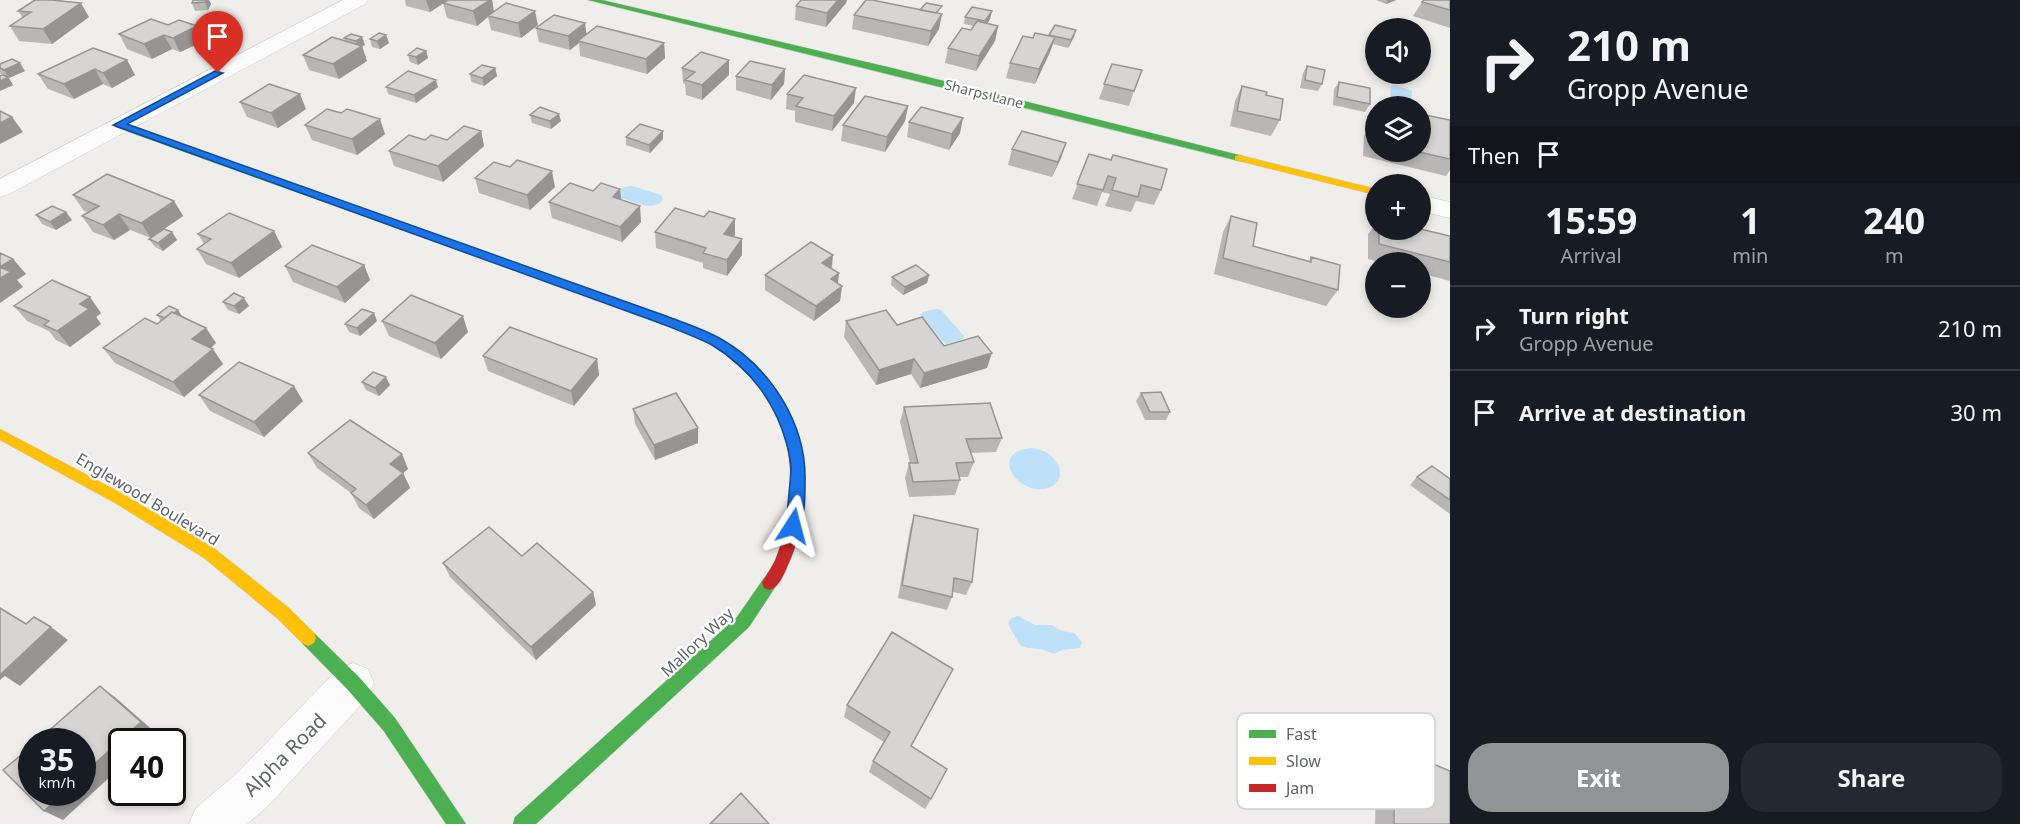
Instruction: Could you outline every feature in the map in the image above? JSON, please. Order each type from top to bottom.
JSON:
[{"type":"street","points":[[0,189],[358,0]]},
{"type":"street","name":"Sharps Lane","points":[[592,0],[892,71],[1365,189]]},
{"type":"street","name":"Mallory Way","points":[[118,125],[662,319],[716,342],[744,362],[771,392],[789,426],[799,464],[797,508],[784,563],[744,622],[522,824]]},
{"type":"street","points":[[1431,206],[1450,210]]},
{"type":"street","name":"Englewood Boulevard","points":[[0,434],[120,499],[209,553],[284,614],[353,683],[389,724],[457,824]]},
{"type":"street","name":"Alpha Road","points":[[212,824],[251,791],[331,709],[353,683]]},
{"type":"water","points":[[1396,85],[1412,91],[1412,96],[1390,96],[1391,86]]},
{"type":"water","points":[[632,186],[661,195],[663,200],[659,204],[649,206],[621,198],[619,191],[624,187]]},
{"type":"water","points":[[941,310],[964,336],[963,339],[947,344],[942,341],[921,315],[923,312]]},
{"type":"water","points":[[1033,448],[1051,456],[1060,470],[1058,481],[1048,488],[1037,489],[1026,486],[1018,480],[1009,464],[1011,457],[1019,451]]},
{"type":"water","points":[[1018,616],[1035,625],[1052,625],[1062,631],[1074,633],[1082,642],[1080,648],[1062,650],[1054,654],[1020,645],[1008,624],[1011,618]]},
{"type":"building","points":[[35,0],[81,3],[43,29],[10,26],[31,12],[18,11]]},
{"type":"building","points":[[193,0],[206,0],[192,3]]},
{"type":"building","points":[[448,0],[490,0],[473,11],[443,3]]},
{"type":"building","points":[[801,0],[838,0],[827,13],[796,6]]},
{"type":"building","points":[[866,0],[942,14],[931,31],[854,15]]},
{"type":"building","points":[[1424,0],[1450,0],[1450,10],[1422,2]]},
{"type":"building","points":[[506,3],[535,11],[518,23],[488,16]]},
{"type":"building","points":[[926,3],[942,6],[936,13],[920,10]]},
{"type":"building","points":[[972,7],[992,11],[985,21],[965,17]]},
{"type":"building","points":[[554,15],[585,23],[568,36],[536,28]]},
{"type":"building","points":[[151,19],[168,25],[179,20],[197,26],[173,38],[164,35],[144,44],[119,34]]},
{"type":"building","points":[[977,21],[998,26],[979,56],[948,48],[962,28],[971,30]]},
{"type":"building","points":[[1055,25],[1076,30],[1071,40],[1049,35]]},
{"type":"building","points":[[597,26],[664,43],[646,59],[578,41]]},
{"type":"building","points":[[379,33],[386,35],[377,41],[370,39]]},
{"type":"building","points":[[1035,33],[1055,37],[1039,69],[1010,63],[1023,36],[1033,38]]},
{"type":"building","points":[[351,34],[362,37],[356,41],[344,38]]},
{"type":"building","points":[[332,37],[362,46],[333,64],[303,55]]},
{"type":"building","points":[[93,48],[127,60],[103,73],[95,69],[64,84],[38,74]]},
{"type":"building","points":[[417,48],[426,51],[416,57],[408,55]]},
{"type":"building","points":[[701,52],[729,60],[702,85],[685,80],[695,72],[682,68]]},
{"type":"building","points":[[12,59],[20,63],[4,70],[0,68],[0,64]]},
{"type":"building","points":[[750,61],[785,69],[772,85],[736,76]]},
{"type":"building","points":[[1112,64],[1142,70],[1134,91],[1104,84]]},
{"type":"building","points":[[482,65],[495,68],[482,78],[470,74]]},
{"type":"building","points":[[1307,66],[1325,70],[1322,84],[1305,80]]},
{"type":"building","points":[[408,71],[436,80],[414,95],[386,87]]},
{"type":"building","points":[[804,75],[856,88],[834,116],[796,106],[803,98],[787,94]]},
{"type":"building","points":[[0,76],[8,77],[0,81]]},
{"type":"building","points":[[1339,82],[1370,88],[1370,96],[1365,96],[1365,103],[1337,97]]},
{"type":"building","points":[[269,84],[300,94],[271,113],[240,102]]},
{"type":"building","points":[[1242,86],[1267,92],[1266,95],[1283,99],[1280,120],[1237,111]]},
{"type":"building","points":[[865,96],[908,106],[887,137],[843,125]]},
{"type":"building","points":[[540,107],[559,114],[550,121],[530,115]]},
{"type":"building","points":[[921,107],[963,118],[952,134],[909,122]]},
{"type":"building","points":[[327,109],[341,113],[347,109],[380,119],[352,139],[305,125]]},
{"type":"building","points":[[0,111],[12,117],[0,123]]},
{"type":"building","points":[[1431,116],[1450,120],[1450,159],[1431,155]]},
{"type":"building","points":[[640,124],[663,131],[649,145],[626,137]]},
{"type":"building","points":[[464,126],[481,131],[438,166],[389,151],[409,135],[425,140],[431,135],[447,140]]},
{"type":"building","points":[[1022,131],[1066,143],[1058,162],[1012,149]]},
{"type":"building","points":[[1089,154],[1111,160],[1113,155],[1167,169],[1161,190],[1141,185],[1138,197],[1112,190],[1116,178],[1108,176],[1103,190],[1077,184]]},
{"type":"building","points":[[517,160],[552,171],[527,195],[475,178],[494,162],[510,167]]},
{"type":"building","points":[[107,174],[174,201],[141,223],[119,214],[103,225],[82,216],[99,206],[73,195]]},
{"type":"building","points":[[570,183],[593,191],[601,183],[620,189],[613,197],[640,206],[620,227],[549,202]]},
{"type":"building","points":[[52,206],[66,212],[50,222],[36,215]]},
{"type":"building","points":[[675,208],[704,217],[709,211],[735,219],[724,234],[742,239],[727,260],[703,253],[706,248],[655,232]]},
{"type":"building","points":[[229,213],[274,231],[231,263],[197,249],[211,239],[198,234]]},
{"type":"building","points":[[1231,216],[1257,223],[1253,246],[1311,262],[1311,257],[1340,265],[1338,290],[1223,258]]},
{"type":"building","points":[[164,229],[172,232],[158,243],[149,239]]},
{"type":"building","points":[[1431,232],[1450,236],[1450,262],[1431,257],[1431,252],[1411,252],[1379,244],[1379,240],[1431,240]]},
{"type":"building","points":[[811,242],[833,255],[822,263],[839,273],[831,279],[842,286],[816,306],[765,275]]},
{"type":"building","points":[[312,245],[364,265],[337,287],[285,266]]},
{"type":"building","points":[[0,253],[13,259],[0,267]]},
{"type":"building","points":[[916,265],[929,275],[905,287],[892,277]]},
{"type":"building","points":[[0,267],[11,272],[0,278]]},
{"type":"building","points":[[52,280],[90,297],[80,304],[89,309],[57,331],[44,325],[49,321],[14,306]]},
{"type":"building","points":[[234,293],[244,298],[234,306],[223,302]]},
{"type":"building","points":[[411,295],[463,316],[435,343],[382,321]]},
{"type":"building","points":[[169,306],[178,310],[165,318],[157,315]]},
{"type":"building","points":[[362,309],[374,313],[357,328],[345,324]]},
{"type":"building","points":[[886,310],[897,325],[922,317],[944,346],[978,336],[992,353],[924,373],[914,359],[879,370],[846,321]]},
{"type":"building","points":[[172,312],[206,328],[192,339],[213,349],[173,382],[103,348],[145,318],[157,324]]},
{"type":"building","points":[[510,327],[597,359],[571,391],[483,356]]},
{"type":"building","points":[[239,362],[294,386],[254,422],[199,395]]},
{"type":"building","points":[[373,372],[386,377],[375,388],[362,382]]},
{"type":"building","points":[[1161,392],[1170,412],[1150,412],[1141,393]]},
{"type":"building","points":[[676,393],[698,428],[654,445],[633,409]]},
{"type":"building","points":[[990,403],[1002,438],[966,439],[974,462],[956,463],[960,480],[913,482],[909,463],[918,463],[904,407]]},
{"type":"building","points":[[350,420],[402,454],[390,464],[403,473],[366,505],[351,493],[356,489],[308,453]]},
{"type":"building","points":[[1432,466],[1450,479],[1450,500],[1417,477]]},
{"type":"building","points":[[914,515],[978,529],[972,582],[954,578],[952,597],[902,585]]},
{"type":"building","points":[[489,527],[522,556],[537,543],[593,592],[531,647],[443,563]]},
{"type":"building","points":[[0,608],[26,624],[34,617],[51,627],[1,674],[0,673]]},
{"type":"building","points":[[892,632],[953,669],[911,746],[947,769],[931,799],[873,761],[890,732],[847,705]]},
{"type":"building","points":[[100,686],[141,722],[134,728],[108,728],[108,752],[96,762],[96,728],[52,728]]},
{"type":"building","points":[[18,758],[18,785],[3,770]]},
{"type":"building","points":[[1435,765],[1450,771],[1450,824],[1394,824],[1394,809],[1435,809]]},
{"type":"building","points":[[741,793],[769,824],[710,824]]},
{"type":"building","points":[[39,806],[50,806],[44,811]]},
{"type":"traffic: fast","points":[[592,0],[892,71],[1239,158]]},
{"type":"traffic: fast","points":[[118,125],[662,319],[716,342],[732,353]]},
{"type":"traffic: fast","points":[[522,824],[743,622],[770,583]]},
{"type":"traffic: fast","points":[[308,638],[353,683],[389,724],[457,824]]},
{"type":"traffic: slow","points":[[1239,158],[1365,189]]},
{"type":"traffic: slow","points":[[0,434],[120,499],[209,553],[284,614],[308,638]]},
{"type":"traffic: jam","points":[[732,353],[769,389],[781,409],[796,454],[798,478],[792,528],[784,557],[770,583]]},
{"type":"route","points":[[218,73],[118,125],[662,319],[716,342],[744,362],[771,392],[789,426],[799,464],[797,508],[793,526]]}]
